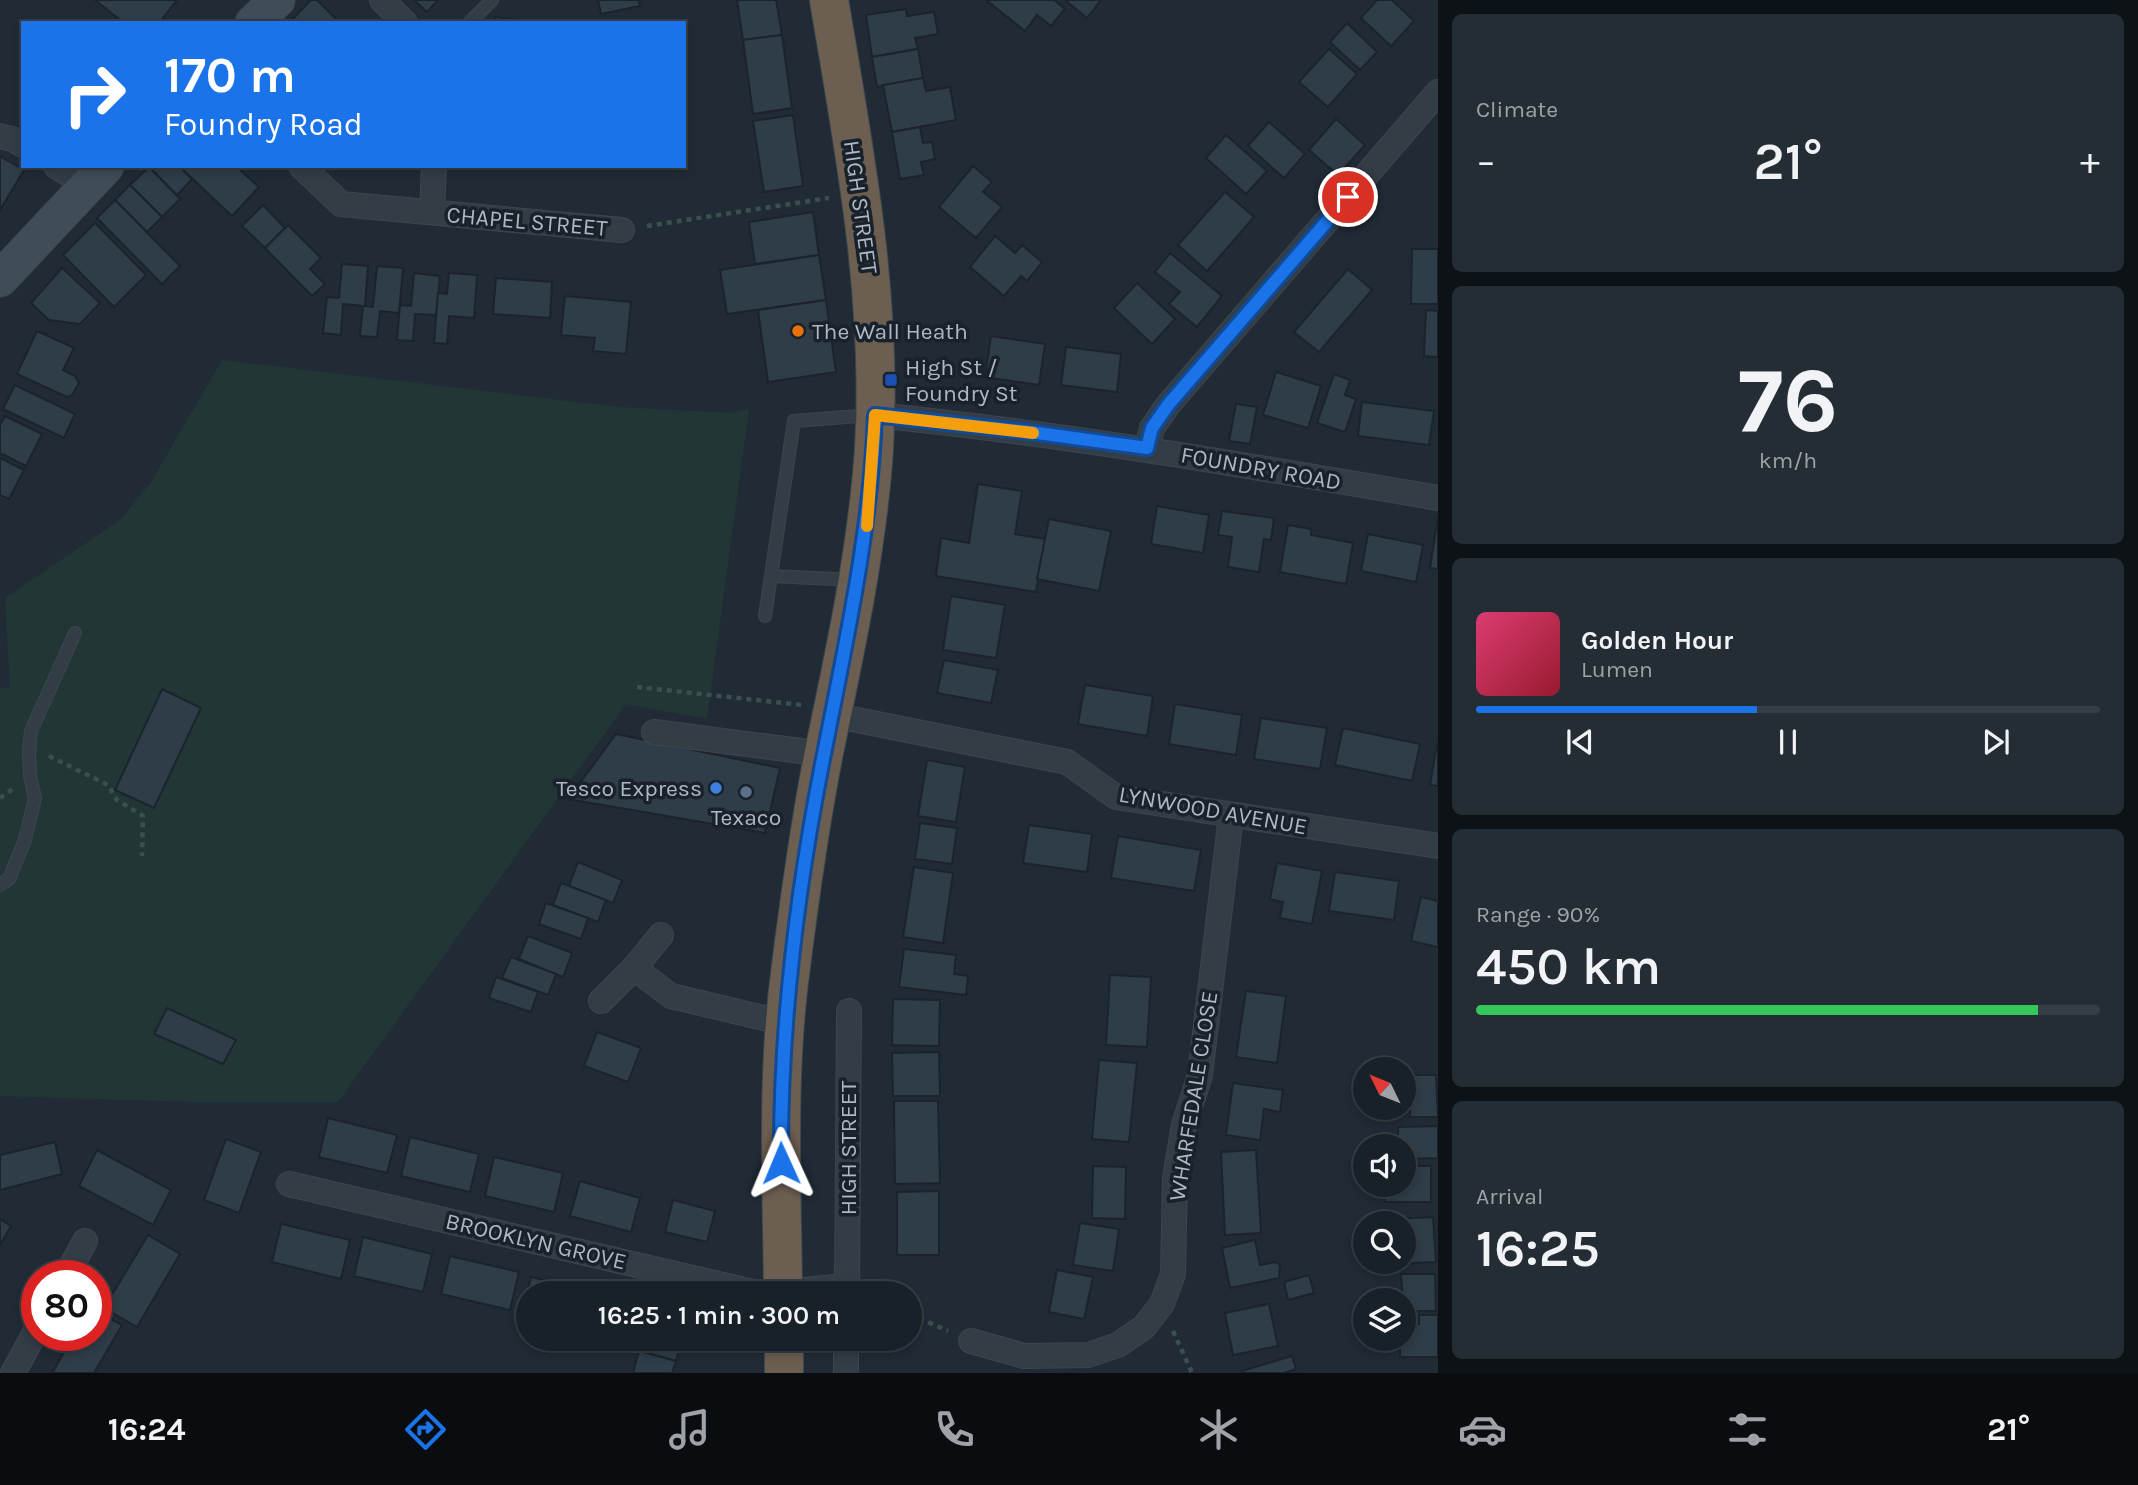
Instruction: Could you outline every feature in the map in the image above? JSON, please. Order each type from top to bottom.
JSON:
[{"type":"highway","name":"HIGH STREET","points":[[783,1281],[781,1112],[785,1023],[792,955],[824,754],[868,518],[875,415],[872,293],[861,192],[829,0]]},
{"type":"highway","points":[[784,1351],[785,1373]]},
{"type":"street","points":[[255,21],[277,0]]},
{"type":"street","points":[[382,0],[403,21]]},
{"type":"street","points":[[1147,448],[1152,428],[1168,405],[1438,92]]},
{"type":"street","points":[[0,136],[21,144]]},
{"type":"street","points":[[0,279],[97,176],[64,168]]},
{"type":"street","name":"CHAPEL STREET","points":[[303,168],[341,204],[622,230]]},
{"type":"street","name":"CHAPEL STREET","points":[[432,212],[434,168]]},
{"type":"street","name":"FOUNDRY ROAD","points":[[875,415],[1147,448],[1438,498]]},
{"type":"street","name":"LYNWOOD AVENUE","points":[[833,712],[1067,762],[1116,797],[1438,846]]},
{"type":"street","points":[[654,732],[824,754]]},
{"type":"street","name":"WHARFEDALE CLOSE","points":[[971,1341],[1022,1365],[1088,1354],[1118,1345],[1144,1326],[1161,1304],[1173,1274],[1175,1178],[1184,1125],[1200,1075],[1231,816]]},
{"type":"street","points":[[601,1001],[634,968],[661,935]]},
{"type":"street","points":[[634,968],[671,996],[785,1023]]},
{"type":"street","name":"HIGH STREET","points":[[847,1281],[849,1011]]},
{"type":"street","name":"BROOKLYN GROVE","points":[[289,1184],[706,1281]]},
{"type":"street","points":[[75,1260],[85,1241]]},
{"type":"street","points":[[13,1373],[25,1351]]},
{"type":"street","points":[[846,1351],[846,1373]]},
{"type":"lane","points":[[471,21],[492,0]]},
{"type":"lane","points":[[765,617],[794,421],[875,415]]},
{"type":"lane","points":[[772,576],[858,580]]},
{"type":"lane","points":[[0,885],[9,879],[31,818],[35,798],[30,776],[31,731],[75,633]]},
{"type":"path","points":[[622,230],[861,192]]},
{"type":"path","points":[[637,687],[833,712]]},
{"type":"path","points":[[30,747],[108,785],[117,800],[143,816],[142,856]]},
{"type":"path","points":[[1161,1304],[1192,1373]]},
{"type":"path","points":[[922,1319],[971,1341]]},
{"type":"green space","points":[[222,360],[619,407],[732,413],[749,409],[707,719],[626,704],[338,1102],[191,1102],[0,1096],[0,688],[10,687],[5,598],[120,520],[151,482]]},
{"type":"building","points":[[95,0],[177,0],[161,21],[121,21]]},
{"type":"building","points":[[311,0],[317,0],[338,21],[291,21]]},
{"type":"building","points":[[414,0],[438,0],[427,12]]},
{"type":"building","points":[[598,0],[639,0],[640,6],[601,14]]},
{"type":"building","points":[[737,0],[776,0],[782,35],[743,40]]},
{"type":"building","points":[[986,0],[1054,0],[1065,9],[1051,26],[1037,15],[1025,31]]},
{"type":"building","points":[[1065,0],[1101,0],[1087,18]]},
{"type":"building","points":[[1377,0],[1392,0],[1414,21],[1391,46],[1361,18]]},
{"type":"building","points":[[906,9],[907,16],[934,12],[938,34],[915,38],[918,49],[872,57],[866,15]]},
{"type":"building","points":[[495,17],[530,21],[494,21]]},
{"type":"building","points":[[1347,23],[1377,52],[1360,70],[1330,42]]},
{"type":"building","points":[[782,35],[792,108],[753,114],[743,40]]},
{"type":"building","points":[[918,49],[923,78],[877,87],[872,57]]},
{"type":"building","points":[[1329,49],[1357,74],[1328,107],[1299,82]]},
{"type":"building","points":[[923,78],[926,91],[950,87],[956,120],[892,132],[883,85]]},
{"type":"building","points":[[793,115],[803,186],[764,192],[753,121]]},
{"type":"building","points":[[1336,119],[1365,145],[1338,175],[1309,150]]},
{"type":"building","points":[[1269,122],[1305,154],[1284,178],[1248,146]]},
{"type":"building","points":[[920,127],[923,143],[932,142],[935,159],[921,162],[924,175],[900,179],[892,132]]},
{"type":"building","points":[[1226,135],[1267,171],[1246,194],[1206,158]]},
{"type":"building","points":[[0,156],[24,170],[0,210]]},
{"type":"building","points":[[973,166],[992,182],[983,192],[1002,207],[976,238],[939,207]]},
{"type":"building","points":[[150,168],[181,168],[192,179],[177,195]]},
{"type":"building","points":[[150,168],[180,199],[162,217],[130,185]]},
{"type":"building","points":[[181,168],[238,168],[259,187],[232,216]]},
{"type":"building","points":[[130,185],[162,217],[147,232],[115,200]]},
{"type":"building","points":[[1225,192],[1254,217],[1207,271],[1178,245]]},
{"type":"building","points":[[115,200],[180,266],[162,284],[97,218]]},
{"type":"building","points":[[263,205],[285,228],[265,248],[242,226]]},
{"type":"building","points":[[813,212],[819,255],[755,264],[749,222]]},
{"type":"building","points":[[95,223],[146,275],[114,307],[63,255]]},
{"type":"building","points":[[288,225],[321,258],[310,269],[325,284],[312,296],[265,248]]},
{"type":"building","points":[[995,236],[1015,253],[1022,245],[1042,262],[1027,281],[1021,276],[1004,296],[970,267]]},
{"type":"building","points":[[1412,249],[1438,249],[1438,304],[1411,304]]},
{"type":"building","points":[[1170,253],[1222,296],[1197,327],[1169,304],[1180,292],[1155,272]]},
{"type":"building","points":[[819,255],[826,300],[727,314],[720,270]]},
{"type":"building","points":[[342,264],[368,266],[365,306],[343,304],[341,335],[323,333],[327,297],[339,298]]},
{"type":"building","points":[[377,266],[403,268],[399,313],[380,311],[377,337],[360,336],[363,306],[373,307]]},
{"type":"building","points":[[62,268],[100,303],[80,324],[49,320],[31,303]]},
{"type":"building","points":[[1348,269],[1372,290],[1319,352],[1294,332]]},
{"type":"building","points":[[414,273],[440,276],[436,315],[415,314],[413,341],[397,340],[400,305],[411,306]]},
{"type":"building","points":[[449,273],[477,275],[474,318],[449,316],[447,344],[434,343],[438,293],[447,294]]},
{"type":"building","points":[[496,278],[552,282],[550,318],[493,314]]},
{"type":"building","points":[[1137,283],[1175,319],[1152,344],[1114,308]]},
{"type":"building","points":[[565,296],[631,302],[626,354],[593,351],[595,338],[561,335]]},
{"type":"building","points":[[826,300],[836,372],[768,382],[758,310]]},
{"type":"building","points":[[1426,310],[1438,311],[1438,357],[1424,356]]},
{"type":"building","points":[[37,331],[74,348],[63,370],[75,376],[79,383],[72,395],[67,397],[17,374]]},
{"type":"building","points":[[991,336],[1045,344],[1039,385],[985,377]]},
{"type":"building","points":[[1066,347],[1121,354],[1117,392],[1061,385]]},
{"type":"building","points":[[1276,372],[1321,386],[1308,428],[1263,415]]},
{"type":"building","points":[[1334,374],[1350,380],[1345,395],[1356,399],[1345,432],[1317,423]]},
{"type":"building","points":[[15,385],[75,414],[64,438],[3,409]]},
{"type":"building","points":[[1362,402],[1434,411],[1429,445],[1358,436]]},
{"type":"building","points":[[1236,404],[1257,407],[1250,444],[1229,441]]},
{"type":"building","points":[[5,416],[42,434],[26,466],[0,453],[0,425]]},
{"type":"building","points":[[0,458],[24,470],[9,499],[0,495]]},
{"type":"building","points":[[978,484],[1022,491],[1015,534],[1045,539],[1036,592],[936,576],[941,538],[969,543]]},
{"type":"building","points":[[1157,506],[1209,515],[1203,553],[1151,544]]},
{"type":"building","points":[[1222,511],[1274,518],[1271,540],[1264,539],[1259,572],[1228,567],[1232,537],[1218,535]]},
{"type":"building","points":[[1438,516],[1438,569],[1430,568]]},
{"type":"building","points":[[1049,519],[1111,531],[1099,591],[1037,579]]},
{"type":"building","points":[[1288,525],[1311,529],[1311,535],[1353,543],[1346,584],[1280,572]]},
{"type":"building","points":[[1368,534],[1423,545],[1416,582],[1361,571]]},
{"type":"building","points":[[951,596],[1005,605],[996,658],[943,650]]},
{"type":"building","points":[[944,660],[998,670],[991,703],[937,693]]},
{"type":"building","points":[[1085,685],[1153,696],[1147,736],[1078,724]]},
{"type":"building","points":[[162,689],[201,708],[154,808],[115,790]]},
{"type":"building","points":[[1175,704],[1242,715],[1236,755],[1169,744]]},
{"type":"building","points":[[1261,718],[1327,728],[1320,769],[1254,759]]},
{"type":"building","points":[[1343,728],[1420,744],[1412,781],[1335,765]]},
{"type":"building","points":[[616,734],[780,768],[765,833],[568,799]]},
{"type":"building","points":[[1438,745],[1438,786],[1430,785]]},
{"type":"building","points":[[927,760],[965,767],[956,822],[918,816]]},
{"type":"building","points":[[920,823],[957,828],[952,864],[915,859]]},
{"type":"building","points":[[1029,825],[1092,834],[1087,872],[1023,863]]},
{"type":"building","points":[[1118,836],[1201,850],[1194,891],[1111,878]]},
{"type":"building","points":[[578,862],[622,880],[613,903],[569,886]]},
{"type":"building","points":[[1277,863],[1322,871],[1312,924],[1280,918],[1283,902],[1270,899]]},
{"type":"building","points":[[914,867],[953,873],[943,943],[903,937]]},
{"type":"building","points":[[1335,872],[1399,881],[1394,920],[1329,911]]},
{"type":"building","points":[[561,883],[606,900],[598,922],[553,905]]},
{"type":"building","points":[[1421,897],[1438,901],[1438,947],[1411,941]]},
{"type":"building","points":[[546,903],[588,918],[581,939],[539,924]]},
{"type":"building","points":[[528,936],[572,953],[563,977],[519,959]]},
{"type":"building","points":[[904,949],[956,955],[954,974],[968,976],[966,995],[899,987]]},
{"type":"building","points":[[511,957],[556,974],[548,995],[502,978]]},
{"type":"building","points":[[1110,975],[1151,977],[1147,1047],[1106,1045]]},
{"type":"building","points":[[496,977],[538,992],[531,1012],[489,998]]},
{"type":"building","points":[[1246,991],[1286,996],[1277,1063],[1236,1057]]},
{"type":"building","points":[[893,999],[940,1000],[939,1046],[892,1045]]},
{"type":"building","points":[[167,1008],[236,1040],[223,1064],[154,1034]]},
{"type":"building","points":[[597,1032],[641,1048],[628,1082],[584,1066]]},
{"type":"building","points":[[939,1052],[940,1096],[893,1096],[892,1053]]},
{"type":"building","points":[[1099,1060],[1137,1063],[1129,1142],[1092,1139]]},
{"type":"building","points":[[1416,1075],[1436,1075],[1438,1117],[1416,1117]]},
{"type":"building","points":[[1233,1083],[1283,1090],[1280,1112],[1264,1109],[1260,1140],[1226,1135]]},
{"type":"building","points":[[894,1101],[938,1101],[940,1183],[895,1184]]},
{"type":"building","points":[[328,1118],[397,1135],[387,1173],[319,1157]]},
{"type":"building","points":[[1438,1126],[1438,1158],[1416,1159],[1416,1134],[1398,1134],[1398,1127]]},
{"type":"building","points":[[410,1137],[479,1154],[470,1192],[401,1176]]},
{"type":"building","points":[[226,1139],[261,1152],[239,1213],[204,1200]]},
{"type":"building","points":[[55,1142],[62,1174],[0,1190],[0,1155]]},
{"type":"building","points":[[97,1150],[171,1190],[153,1225],[79,1186]]},
{"type":"building","points":[[1256,1150],[1261,1233],[1225,1235],[1221,1152]]},
{"type":"building","points":[[494,1157],[563,1173],[554,1212],[485,1196]]},
{"type":"building","points":[[1093,1166],[1126,1167],[1125,1219],[1092,1218]]},
{"type":"building","points":[[1416,1166],[1431,1166],[1431,1202],[1385,1202],[1385,1197],[1416,1197]]},
{"type":"building","points":[[580,1181],[640,1198],[631,1232],[570,1216]]},
{"type":"building","points":[[939,1191],[939,1255],[897,1255],[897,1192]]},
{"type":"building","points":[[673,1200],[715,1211],[707,1242],[665,1232]]},
{"type":"building","points":[[1433,1217],[1436,1262],[1416,1263],[1416,1218]]},
{"type":"building","points":[[0,1219],[11,1226],[0,1245]]},
{"type":"building","points":[[1080,1223],[1119,1229],[1113,1271],[1073,1265]]},
{"type":"building","points":[[281,1224],[350,1240],[341,1279],[272,1262]]},
{"type":"building","points":[[148,1235],[180,1254],[137,1327],[112,1313],[112,1295]]},
{"type":"building","points":[[363,1237],[432,1254],[423,1292],[354,1276]]},
{"type":"building","points":[[1255,1240],[1260,1265],[1276,1262],[1280,1265],[1279,1278],[1230,1288],[1222,1248]]},
{"type":"building","points":[[450,1256],[519,1272],[510,1310],[441,1294]]},
{"type":"building","points":[[1057,1270],[1093,1277],[1084,1319],[1049,1312]]},
{"type":"building","points":[[1401,1274],[1435,1274],[1436,1311],[1416,1311],[1416,1288],[1402,1288]]},
{"type":"building","points":[[1309,1275],[1314,1293],[1288,1300],[1284,1282]]},
{"type":"building","points":[[531,1277],[548,1281],[530,1281]]},
{"type":"building","points":[[1269,1304],[1278,1346],[1233,1355],[1225,1313]]},
{"type":"building","points":[[1419,1315],[1438,1315],[1438,1357],[1400,1357],[1400,1351],[1416,1351],[1416,1324],[1419,1324]]},
{"type":"building","points":[[112,1320],[122,1325],[112,1342]]},
{"type":"building","points":[[65,1351],[107,1351],[94,1373],[52,1373]]},
{"type":"building","points":[[639,1351],[679,1351],[676,1361]]},
{"type":"building","points":[[639,1351],[676,1361],[672,1373],[633,1373]]},
{"type":"building","points":[[1292,1356],[1296,1369],[1284,1373],[1242,1373],[1242,1371]]},
{"type":"slow traffic","points":[[867,526],[875,415],[1033,433]]},
{"type":"place","name":"The Wall Heath","points":[[798,331]]},
{"type":"place","name":"High St / Foundry St","points":[[891,380]]},
{"type":"place","name":"Tesco Express","points":[[716,788]]},
{"type":"place","name":"Texaco","points":[[746,792]]},
{"type":"route","points":[[781,1163],[785,1023],[790,969],[816,797],[865,539],[875,415],[1147,448],[1152,428],[1168,405],[1348,197]]}]
